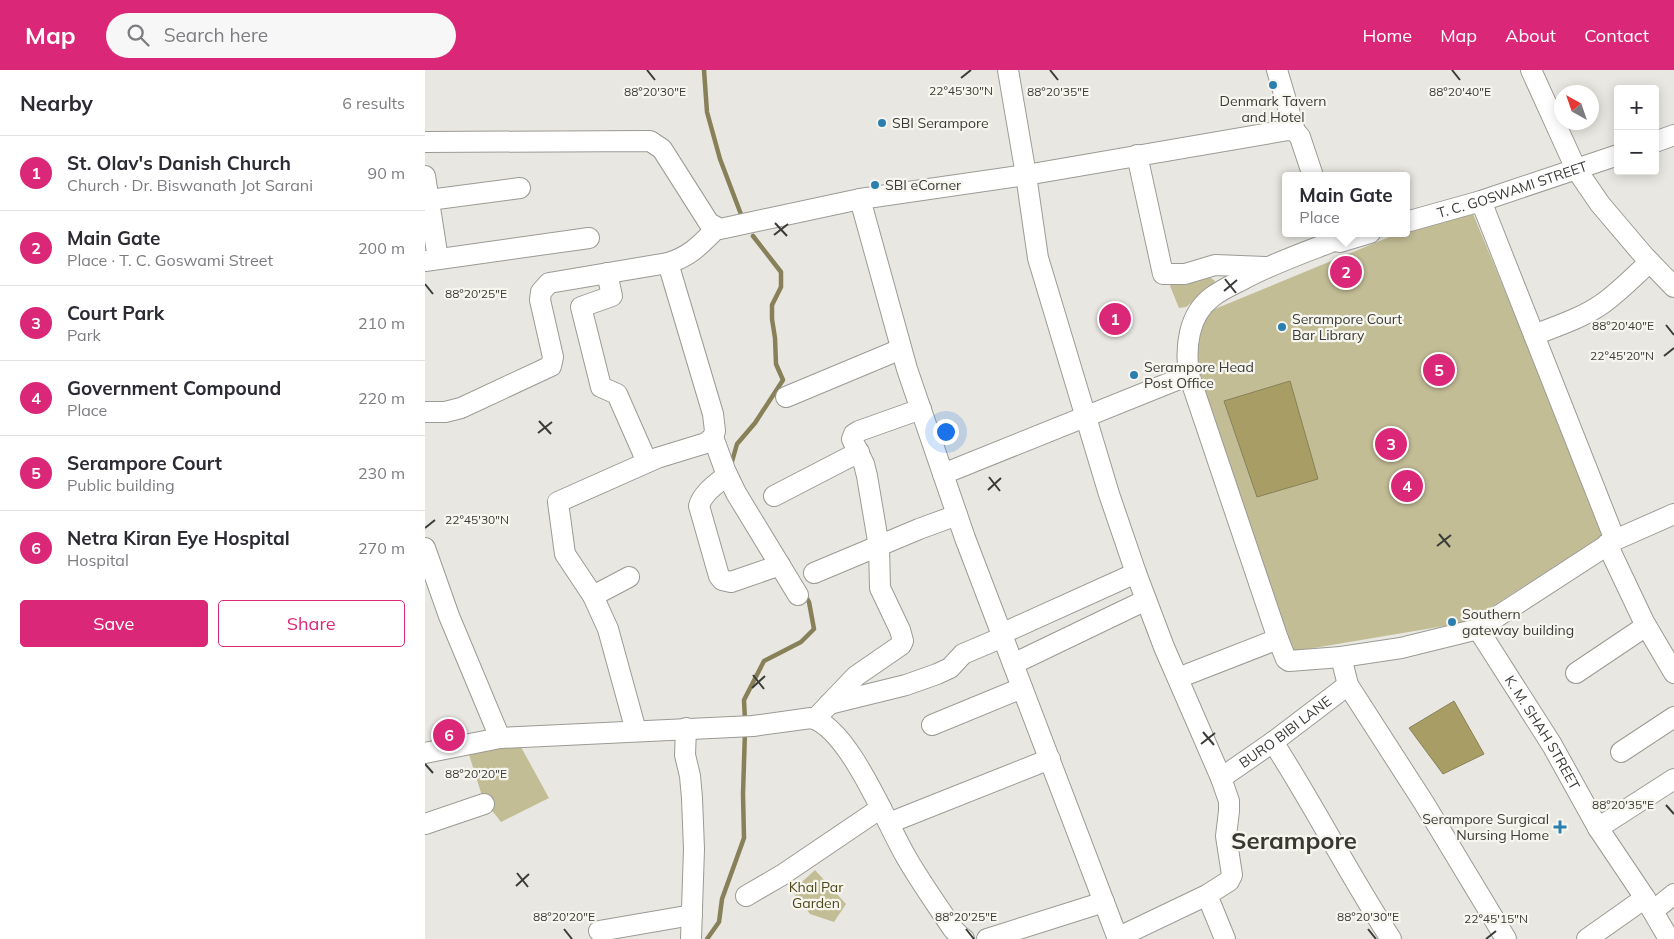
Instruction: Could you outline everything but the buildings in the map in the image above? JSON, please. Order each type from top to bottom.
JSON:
[{"type":"street","points":[[860,199],[901,349],[957,516],[1117,938],[1207,894],[1229,881],[1232,875],[1226,836],[1229,801],[1221,778],[1164,647],[1136,574],[1109,494],[1037,258],[1026,175],[1008,70]]},
{"type":"street","points":[[1277,70],[1295,131],[1300,137],[1312,172]]},
{"type":"street","points":[[1531,70],[1576,169],[1600,204],[1674,287]]},
{"type":"street","points":[[425,142],[650,141],[662,149],[709,223],[717,228],[726,229],[860,199],[1026,175],[1288,130],[1295,131]]},
{"type":"street","points":[[1659,141],[1674,135]]},
{"type":"street","points":[[1137,155],[1163,274],[1185,274],[1215,265],[1265,267]]},
{"type":"street","name":"T. C. GOSWAMI STREET","points":[[1410,221],[1481,201],[1614,156]]},
{"type":"street","points":[[425,176],[429,200],[431,260],[589,238]]},
{"type":"street","points":[[429,200],[520,188]]},
{"type":"street","points":[[1481,201],[1534,335],[1611,542],[1646,626],[1674,673]]},
{"type":"street","points":[[425,412],[445,412],[461,408],[551,366],[553,357],[540,300],[541,292],[549,283],[668,263],[689,255],[717,228]]},
{"type":"street","points":[[1357,237],[1340,242],[1332,237],[1265,267],[1210,298],[1201,308],[1191,327],[1189,339],[1187,356],[1189,374],[1287,661],[1341,657],[1401,648],[1478,629],[1611,542],[1674,514]]},
{"type":"street","points":[[1534,335],[1593,310],[1610,298],[1650,262]]},
{"type":"street","points":[[636,731],[608,629],[593,596],[565,554],[558,502],[647,462],[706,443],[713,437],[715,431],[713,414],[668,263]]},
{"type":"street","points":[[607,273],[612,296],[581,307],[601,387],[617,394],[647,462]]},
{"type":"street","points":[[786,397],[901,349]]},
{"type":"street","points":[[943,474],[1189,374]]},
{"type":"street","points":[[815,719],[857,676],[901,645],[903,641],[900,630],[880,588],[879,547],[867,476],[859,452],[852,439],[856,432],[921,409]]},
{"type":"street","points":[[713,437],[736,493],[798,595]]},
{"type":"street","points":[[774,496],[859,452]]},
{"type":"street","points":[[727,475],[710,489],[700,501],[699,506],[719,576],[722,580],[731,582],[780,565]]},
{"type":"street","points":[[814,573],[919,529],[957,516]]},
{"type":"street","points":[[425,548],[449,616],[500,738]]},
{"type":"street","points":[[829,704],[906,685],[937,674],[950,668],[963,654],[1136,574]]},
{"type":"street","points":[[593,596],[629,577]]},
{"type":"street","points":[[1013,664],[1146,600]]},
{"type":"street","points":[[1576,673],[1646,626]]},
{"type":"street","name":"K. M. SHAH STREET","points":[[1478,629],[1552,745],[1598,828],[1649,904],[1665,938]]},
{"type":"street","points":[[1178,678],[1278,638]]},
{"type":"street","points":[[1341,657],[1348,685],[1425,804],[1506,939]]},
{"type":"street","name":"BURO BIBI LANE","points":[[1221,778],[1273,742],[1348,685]]},
{"type":"street","points":[[932,725],[1022,688]]},
{"type":"street","points":[[1621,752],[1674,717]]},
{"type":"street","points":[[425,753],[500,738],[745,726],[815,719],[828,728],[847,749],[905,855],[949,923],[964,939]]},
{"type":"street","points":[[686,728],[685,755],[690,776],[693,824],[691,939]]},
{"type":"street","points":[[1273,742],[1299,783],[1365,900],[1391,939]]},
{"type":"street","points":[[746,896],[885,816],[1050,759]]},
{"type":"street","points":[[1598,828],[1674,779]]},
{"type":"street","points":[[425,824],[484,804]]},
{"type":"street","points":[[1207,894],[1225,939]]},
{"type":"street","points":[[1587,939],[1649,904],[1674,894]]},
{"type":"street","points":[[987,939],[1104,902]]},
{"type":"street","points":[[599,931],[692,915]]},
{"type":"green space","points":[[1469,204],[1605,534],[1468,622],[1290,652],[1179,360],[1210,311],[1389,237],[1410,237],[1410,228]]},
{"type":"green space","points":[[1211,278],[1215,281],[1212,286],[1186,307],[1179,308],[1170,286],[1176,279]]},
{"type":"green space","points":[[466,745],[521,747],[549,798],[501,822],[483,799]]},
{"type":"green space","name":"Khal Par Garden","points":[[815,870],[846,904],[834,922],[810,914],[792,891]]},
{"type":"shaded area","points":[[1290,381],[1318,479],[1257,497],[1224,401]]},
{"type":"shaded area","points":[[1454,701],[1484,754],[1443,774],[1409,728]]},
{"type":"waterway","points":[[704,70],[707,112],[720,159],[742,217]]},
{"type":"waterway","points":[[731,465],[737,444],[755,423],[783,380],[776,364],[772,319],[772,305],[781,287],[781,272],[753,236]]},
{"type":"waterway","points":[[745,721],[744,700],[764,661],[801,642],[814,629],[809,602],[805,595]]},
{"type":"waterway","points":[[707,939],[719,922],[722,899],[744,838],[745,731]]},
{"type":"place","name":"Denmark Tavern and Hotel","points":[[1273,85]]},
{"type":"place","name":"SBI Serampore","points":[[882,123]]},
{"type":"place","name":"SBI eCorner","points":[[875,185]]},
{"type":"place","name":"Main Gate","points":[[1346,272]]},
{"type":"place","name":"St. Olav's Danish Church","points":[[1115,319]]},
{"type":"place","name":"Serampore Court Bar Library","points":[[1282,327]]},
{"type":"place","name":"Serampore Court","points":[[1439,370]]},
{"type":"place","name":"Serampore Head Post Office","points":[[1134,375]]},
{"type":"place","name":"Court Park","points":[[1391,444]]},
{"type":"place","name":"Government Compound","points":[[1407,486]]},
{"type":"place","name":"Southern gateway building","points":[[1452,622]]},
{"type":"place","name":"Netra Kiran Eye Hospital","points":[[449,735]]},
{"type":"place","name":"Serampore Surgical Nursing Home","points":[[1560,827]]},
{"type":"district","name":"Serampore","points":[[1294,841]]}]
